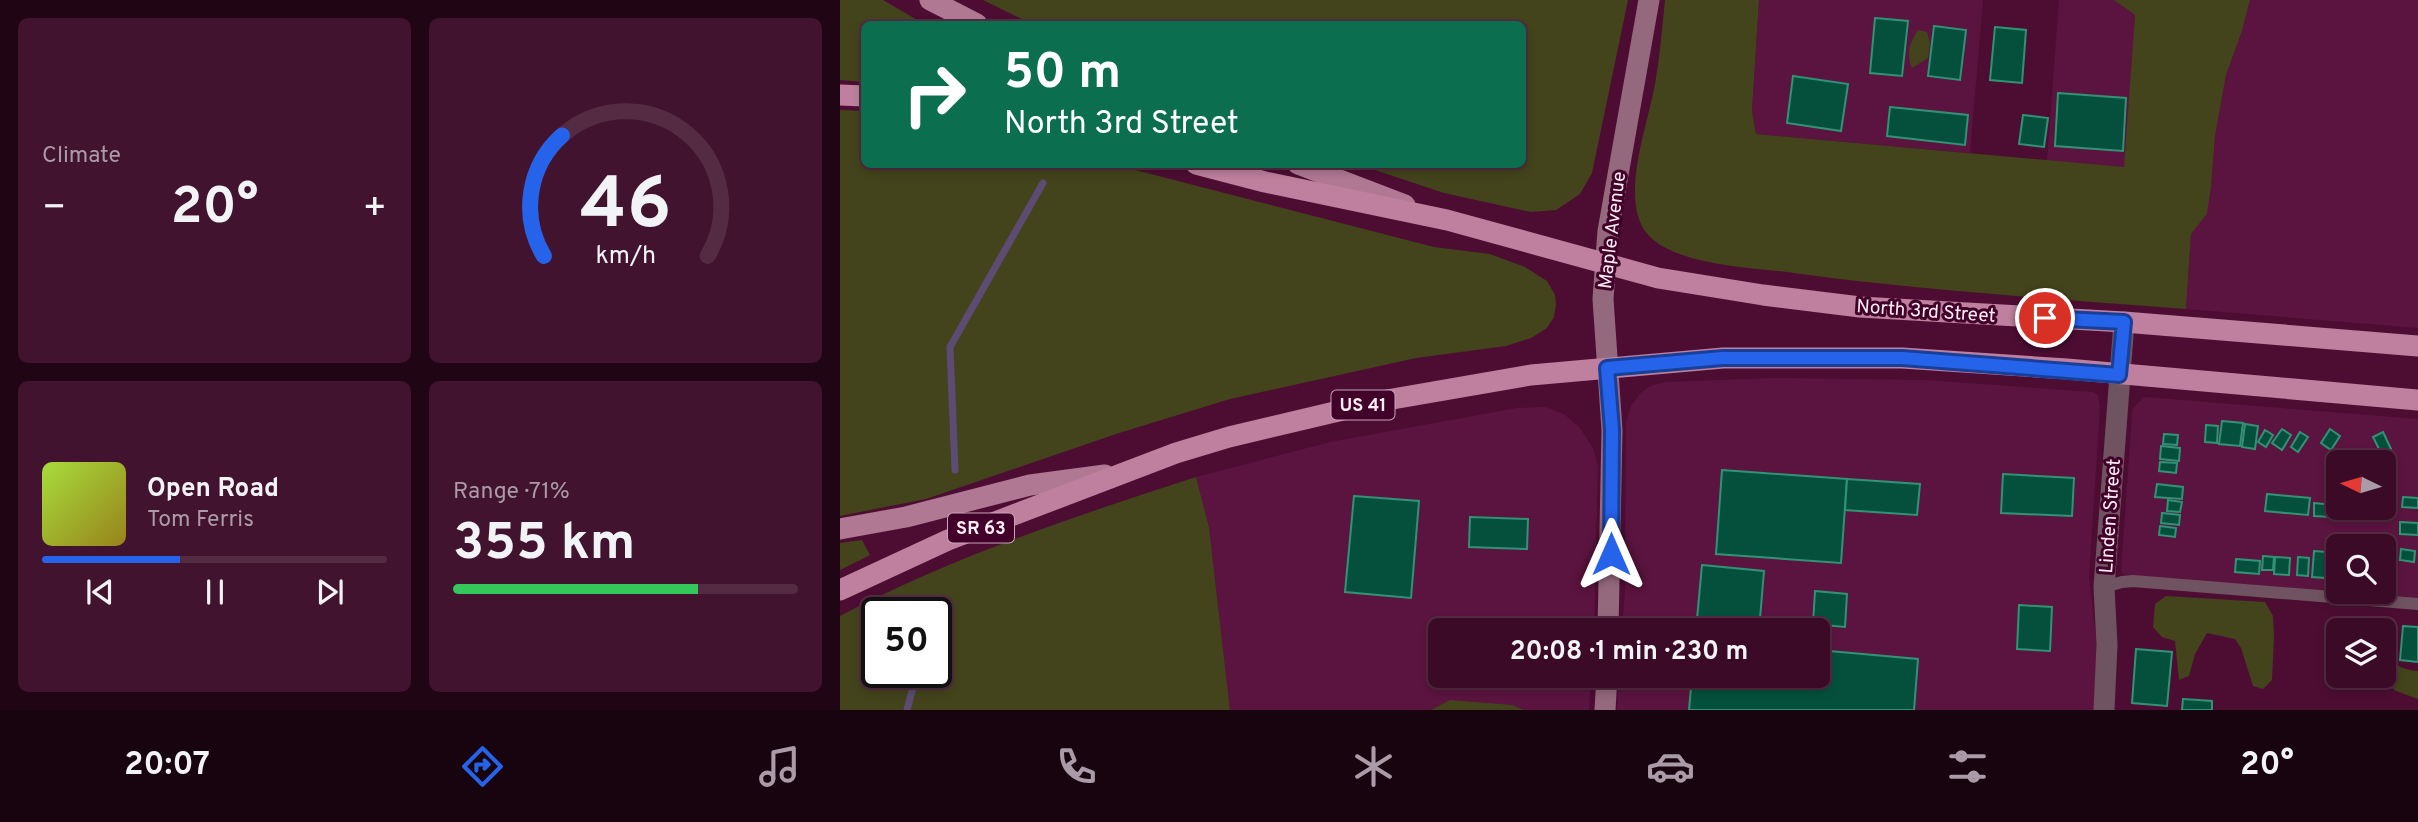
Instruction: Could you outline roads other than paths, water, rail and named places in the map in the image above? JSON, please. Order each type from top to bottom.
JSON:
[{"type":"highway","points":[[840,95],[861,96]]},
{"type":"highway","name":"North 3rd Street","points":[[1211,168],[1265,182],[1447,220],[1658,278],[1763,295],[1860,307],[2124,322],[2418,346]]},
{"type":"highway","name":"US 41","points":[[1125,472],[1229,437],[1381,401],[1531,375],[1723,358],[1902,358],[2418,400]]},
{"type":"highway","name":"SR 63","points":[[840,590],[948,540],[1125,472]]},
{"type":"main road","points":[[930,0],[971,21]]},
{"type":"main road","name":"Maple Avenue","points":[[1608,618],[1612,430],[1603,299],[1605,263],[1608,231],[1649,0]]},
{"type":"main road","points":[[1308,168],[1447,220]]},
{"type":"main road","name":"US 41","points":[[840,529],[906,517],[1030,485],[1125,472]]},
{"type":"main road","points":[[1605,710],[1606,688]]},
{"type":"street","name":"Linden Street","points":[[2104,710],[2107,645],[2104,587],[2124,322]]},
{"type":"lane","points":[[2104,587],[2133,582],[2418,604]]},
{"type":"waterway","points":[[955,470],[950,347],[1043,183]]},
{"type":"waterway","points":[[907,710],[913,688]]}]
